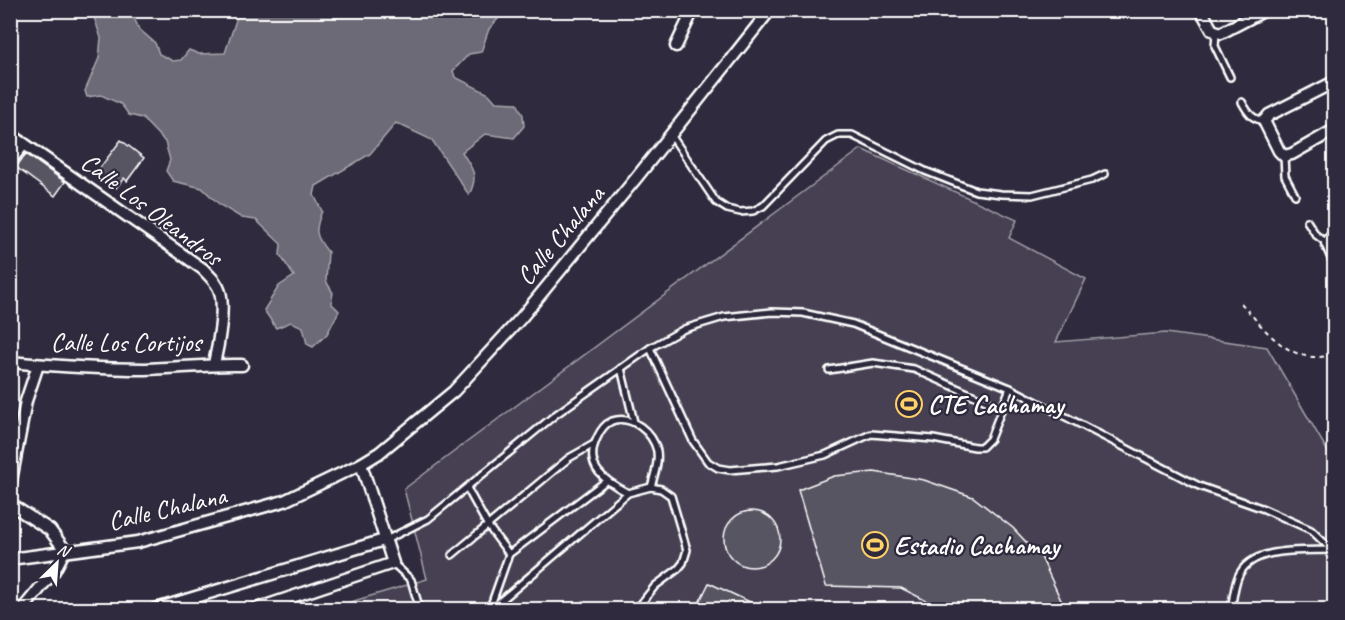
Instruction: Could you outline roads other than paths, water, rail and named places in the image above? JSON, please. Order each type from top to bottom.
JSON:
[{"type":"street","points":[[676,46],[693,10]]},
{"type":"street","name":"Calle Chalana","points":[[10,559],[138,542],[284,501],[379,453],[454,391],[521,318],[770,10]]},
{"type":"street","points":[[1201,10],[1216,32],[1226,32],[1265,10]]},
{"type":"street","points":[[1335,82],[1269,115],[1264,121],[1279,151],[1284,156],[1292,154],[1335,130]]},
{"type":"street","name":"Calle Los Oleandros","points":[[10,134],[194,263],[212,279],[220,291],[221,303],[214,364]]},
{"type":"street","points":[[10,161],[24,144]]},
{"type":"street","points":[[1331,238],[1335,260]]},
{"type":"street","name":"Calle Los Cortijos","points":[[10,362],[146,369],[214,364],[242,365]]},
{"type":"street","points":[[10,486],[26,401],[38,365]]},
{"type":"street","points":[[253,609],[393,563],[361,464]]},
{"type":"street","points":[[10,504],[50,531],[65,550],[54,571],[22,609]]},
{"type":"street","points":[[153,609],[384,540]]},
{"type":"lane","points":[[1216,32],[1215,46],[1230,76]]},
{"type":"lane","points":[[1242,102],[1250,115],[1257,120],[1264,121]]},
{"type":"lane","points":[[671,135],[716,202],[727,209],[740,212],[753,211],[764,206],[826,141],[838,135],[852,135],[925,171],[976,191],[1032,195],[1092,180],[1105,174]]},
{"type":"lane","points":[[1284,156],[1285,176],[1295,195]]},
{"type":"lane","points":[[1307,220],[1316,235],[1331,238]]},
{"type":"lane","points":[[384,540],[428,519],[555,415],[650,348],[684,329],[724,318],[772,312],[803,313],[854,324],[1010,388],[1199,486],[1264,509],[1311,530],[1334,551]]},
{"type":"lane","points":[[650,348],[693,441],[708,462],[718,468],[730,470],[778,466],[825,455],[871,434],[933,439],[982,447],[990,440],[1010,388]]},
{"type":"lane","points":[[829,370],[873,363],[904,367],[934,377],[1002,408]]},
{"type":"lane","points":[[621,368],[634,422]]},
{"type":"lane","points":[[628,493],[606,481],[593,463],[594,444],[601,429],[612,421],[634,422],[646,430],[653,441],[657,453],[657,466],[651,487]]},
{"type":"lane","points":[[452,555],[569,458],[594,444]]},
{"type":"lane","points":[[490,609],[509,554],[606,481]]},
{"type":"lane","points":[[490,609],[628,493],[651,487],[662,489],[671,496],[687,550],[683,563],[678,569],[655,586],[636,609]]},
{"type":"lane","points":[[467,488],[488,526],[509,554]]},
{"type":"lane","points":[[1231,609],[1238,577],[1242,569],[1254,558],[1267,553],[1334,551]]},
{"type":"lane","points":[[393,563],[411,580],[420,609]]},
{"type":"place","name":"CTE Cachamay","points":[[909,404]]},
{"type":"place","name":"Estadio Cachamay","points":[[875,545]]}]
